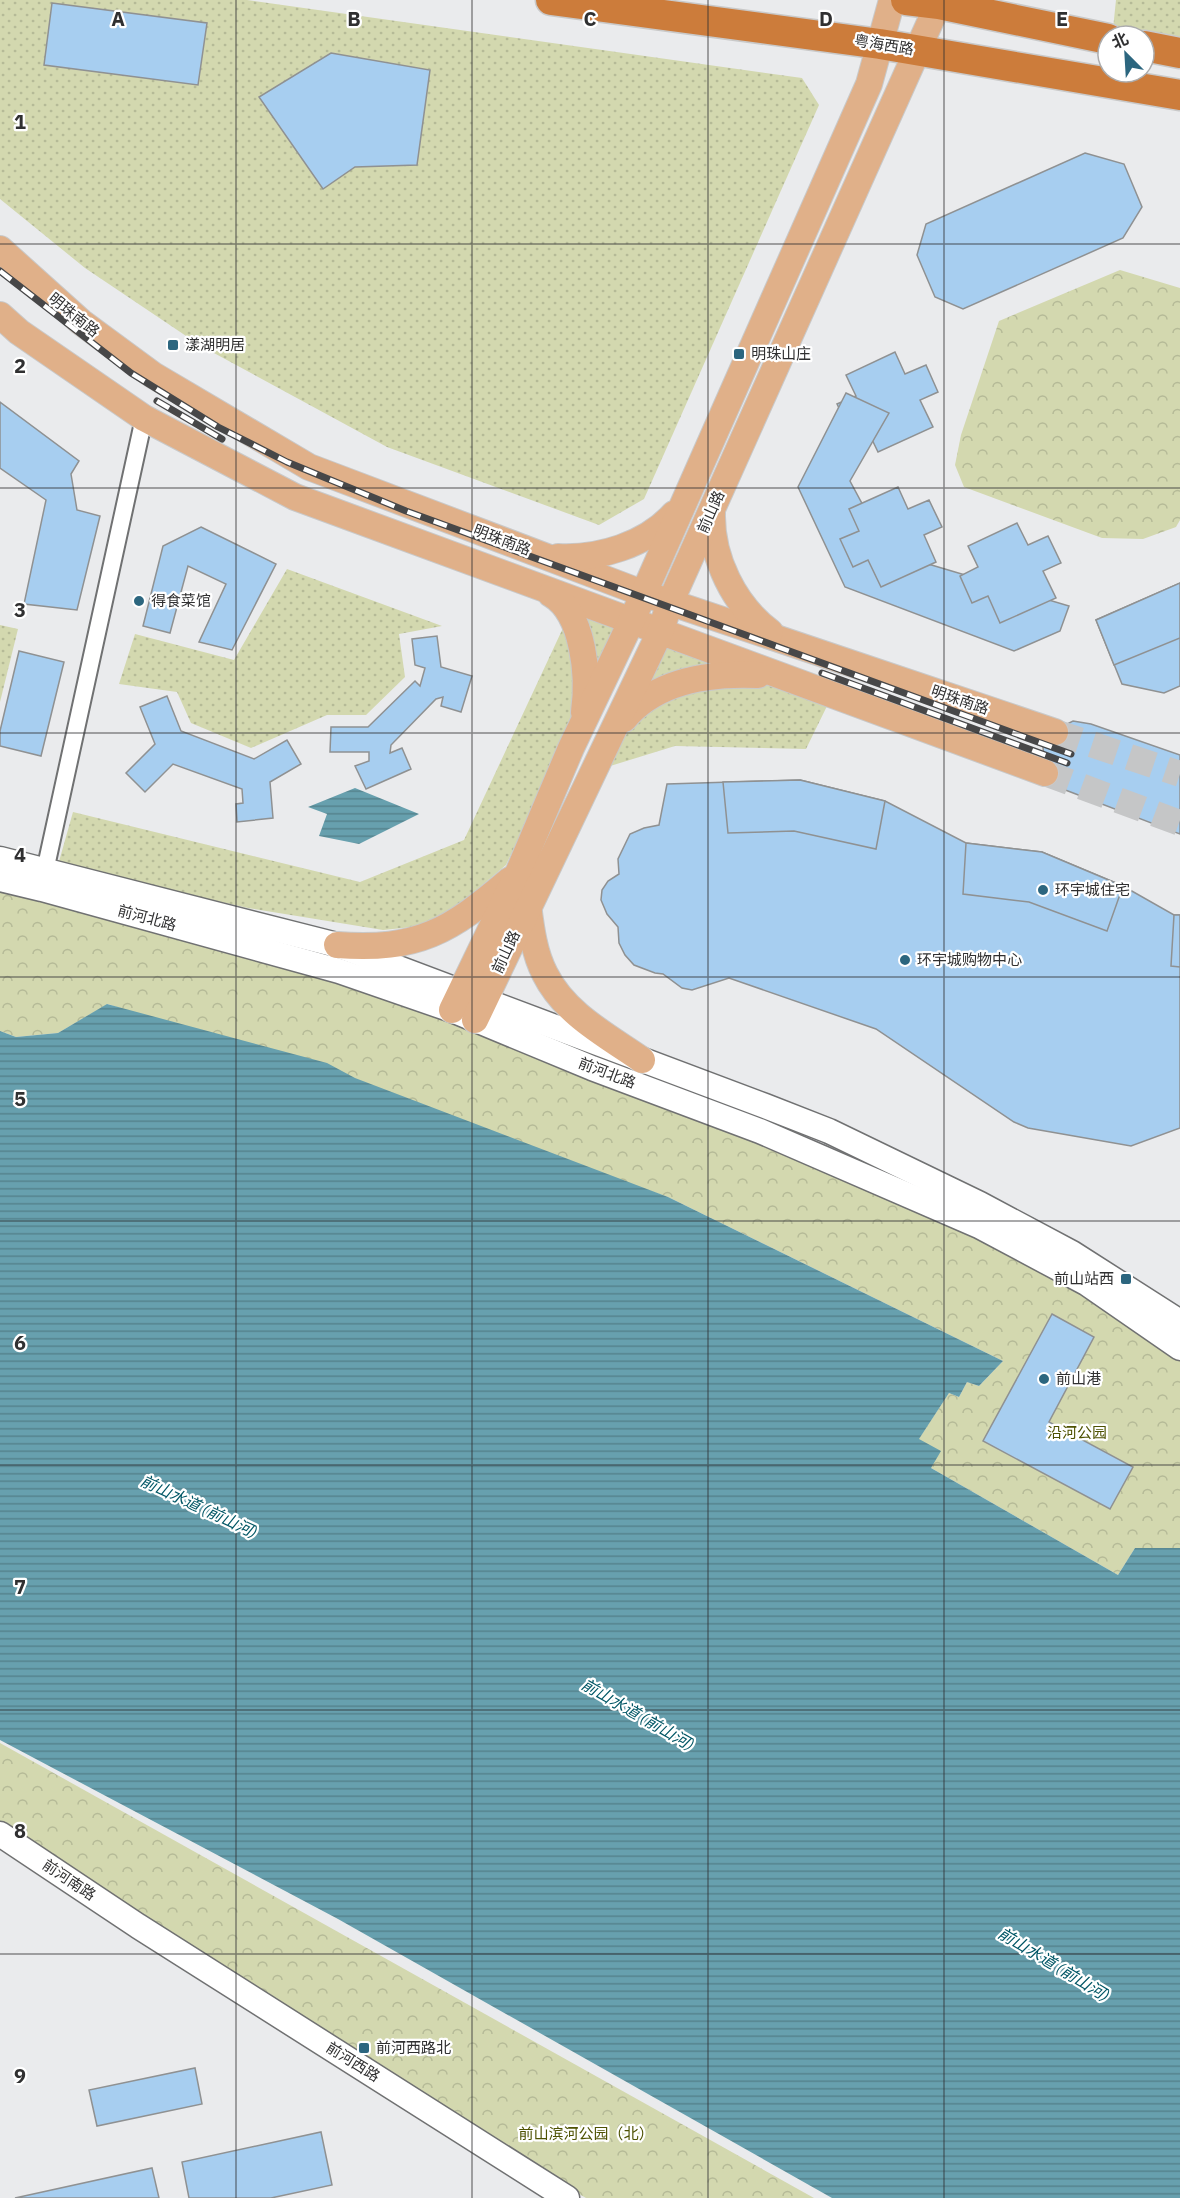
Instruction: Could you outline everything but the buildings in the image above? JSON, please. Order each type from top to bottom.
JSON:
[{"type":"highway","name":"粤海西路","points":[[551,0],[880,44],[1180,95]]},
{"type":"highway","points":[[906,0],[939,2],[1096,36]]},
{"type":"highway","points":[[1156,48],[1180,53]]},
{"type":"main road","name":"前山路","points":[[468,1006],[519,872],[581,726],[632,620],[869,84],[892,0]]},
{"type":"main road","name":"前山路","points":[[468,1006],[528,905],[660,632],[670,603],[939,2]]},
{"type":"main road","name":"明珠南路","points":[[0,249],[81,322],[153,375],[309,467],[670,603],[1055,732]]},
{"type":"main road","name":"明珠南路","points":[[0,315],[19,332],[144,418],[295,497],[1045,773]]},
{"type":"main road","points":[[295,497],[309,467]]},
{"type":"main road","points":[[543,555],[577,557],[616,549],[654,532],[667,522],[685,499]]},
{"type":"main road","points":[[712,510],[716,551],[730,586],[757,622],[783,640]]},
{"type":"main road","points":[[540,588],[557,597],[567,608],[578,633],[585,676],[585,709],[581,726]]},
{"type":"main road","points":[[611,736],[629,713],[651,696],[692,680],[713,675],[737,674],[788,679]]},
{"type":"main road","name":"前河北路","points":[[0,859],[43,879],[339,971],[468,1006],[642,1060],[829,1131],[980,1204],[1072,1253],[1180,1322]]},
{"type":"main road","points":[[337,945],[370,948],[401,944],[430,936],[474,910],[519,872]]},
{"type":"main road","name":"前河北路","points":[[0,879],[43,879],[337,945],[468,1006],[592,1068],[760,1131],[979,1226],[1086,1283],[1180,1348]]},
{"type":"main road","points":[[528,905],[536,950],[544,973],[558,996],[578,1016],[642,1060]]},
{"type":"main road","name":"前河南路","points":[[0,1834],[138,1926]]},
{"type":"main road","name":"前河西路","points":[[138,1926],[567,2198]]},
{"type":"street","points":[[43,879],[144,418]]},
{"type":"green space","points":[[0,0],[247,0],[802,78],[819,105],[644,499],[599,525],[387,447],[201,346],[85,268],[0,199]]},
{"type":"green space","points":[[1116,0],[1180,0],[1180,44],[1156,39],[1156,24],[1114,24]]},
{"type":"green space","points":[[1120,270],[1180,288],[1180,520],[1176,527],[1143,539],[1102,538],[964,487],[955,465],[961,435],[999,321]]},
{"type":"green space","points":[[287,569],[442,626],[399,634],[405,677],[366,715],[327,715],[251,748],[191,723],[177,692],[119,684],[135,634],[234,660]]},
{"type":"green space","points":[[570,613],[620,625],[506,865],[453,910],[422,926],[383,930],[248,908],[58,865],[73,812],[360,882],[464,840]]},
{"type":"green space","points":[[0,625],[18,629],[0,702]]},
{"type":"green space","points":[[664,643],[828,704],[806,749],[675,746],[607,767]]},
{"type":"green space","name":"沿河公园","points":[[0,878],[353,961],[525,1025],[1023,1250],[1180,1357],[1180,1548],[1135,1548],[1118,1575],[931,1468],[918,1440],[949,1393],[959,1397],[967,1382],[979,1386],[1003,1361],[668,1197],[108,1004],[58,1033],[16,1037],[0,1031]]},
{"type":"green space","name":"前山滨河公园（北）","points":[[0,1743],[814,2198],[586,2198],[367,2071],[0,1846]]},
{"type":"water","points":[[355,788],[419,814],[359,844],[319,836],[327,814],[308,807]]},
{"type":"water","name":"前山水道 (前山河)","points":[[107,1004],[327,1063],[355,1078],[668,1197],[1003,1361],[979,1386],[967,1382],[959,1397],[949,1393],[919,1439],[941,1451],[931,1468],[1118,1575],[1135,1548],[1180,1548],[1180,2198],[832,2198],[338,1919],[0,1740],[0,1031],[16,1037],[58,1033]]},
{"type":"tunnel","points":[[1055,732],[1180,774]]},
{"type":"tunnel","points":[[1045,773],[1180,823]]},
{"type":"railway","points":[[0,271],[131,373],[218,427],[287,462],[406,511],[1071,754]]},
{"type":"railway","points":[[157,401],[222,439]]},
{"type":"railway","points":[[822,673],[1067,763]]},
{"type":"place","name":"漾湖明居","points":[[173,345]]},
{"type":"place","name":"明珠山庄","points":[[739,354]]},
{"type":"place","name":"得食菜馆","points":[[139,601]]},
{"type":"place","name":"环宇城住宅","points":[[1043,890]]},
{"type":"place","name":"环宇城购物中心","points":[[905,960]]},
{"type":"place","name":"前山站西","points":[[1126,1279]]},
{"type":"place","name":"前山港","points":[[1044,1379]]},
{"type":"place","name":"前河西路北","points":[[364,2048]]}]
